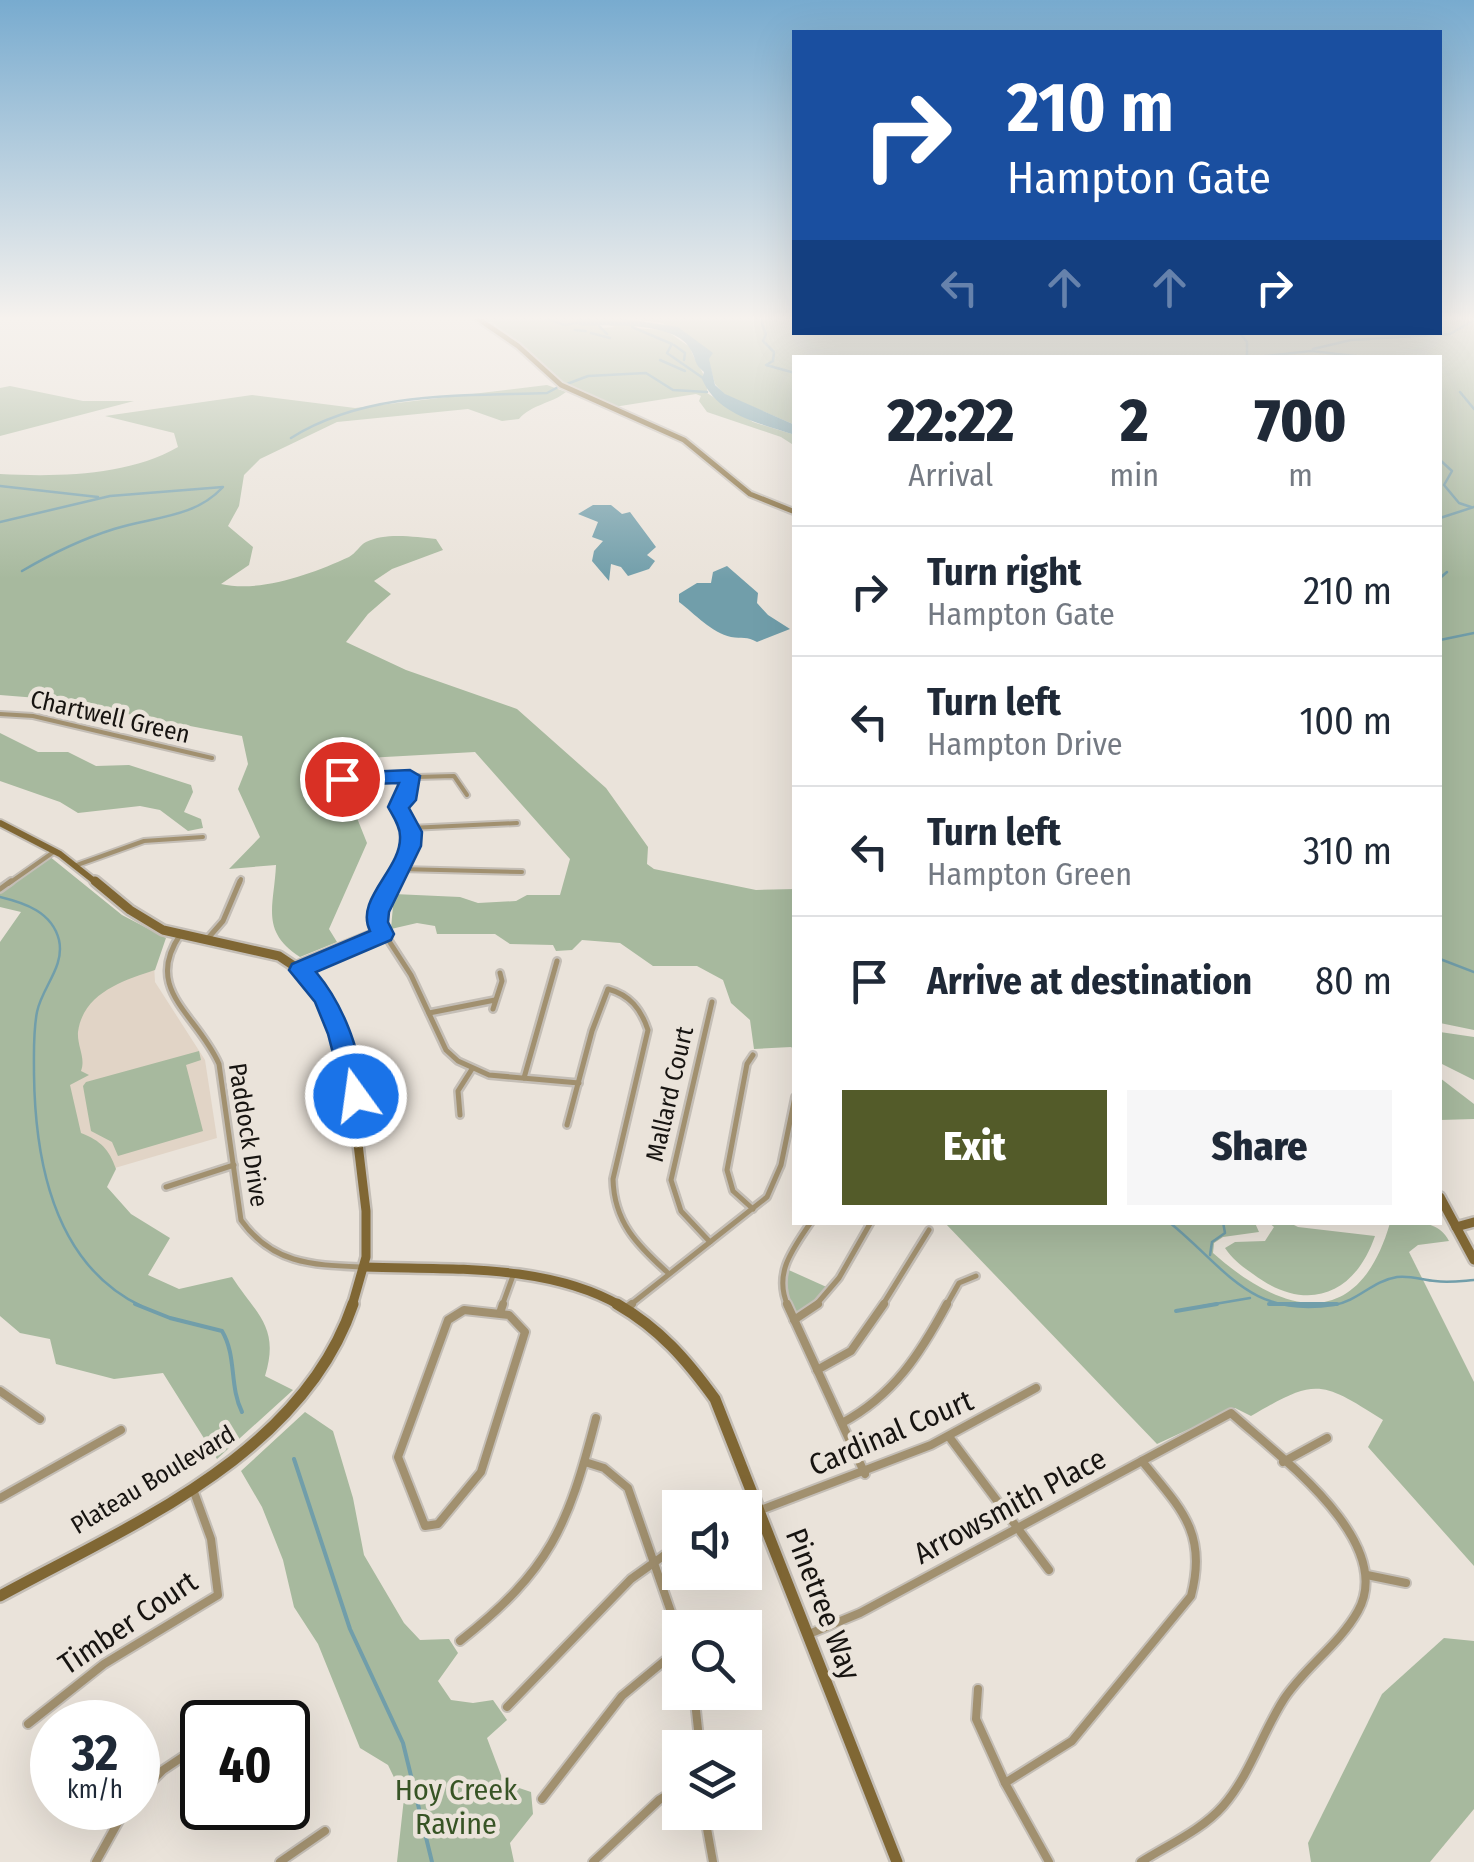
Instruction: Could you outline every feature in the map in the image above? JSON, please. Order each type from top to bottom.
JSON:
[{"type":"street","points":[[607,405],[684,440],[750,494],[792,511]]},
{"type":"street","name":"Chartwell Green","points":[[0,714],[33,716],[212,758]]},
{"type":"street","points":[[410,776],[405,800],[398,807],[410,828],[410,846],[378,912],[381,932],[405,964],[445,1049],[472,1069],[579,1084]]},
{"type":"street","points":[[342,779],[454,776],[467,795]]},
{"type":"street","points":[[410,828],[517,822]]},
{"type":"street","points":[[0,823],[56,850],[147,922],[180,934],[260,950],[297,967],[381,932]]},
{"type":"street","points":[[76,865],[144,841],[203,838]]},
{"type":"street","points":[[0,889],[56,850]]},
{"type":"street","points":[[399,869],[522,872]]},
{"type":"street","points":[[206,940],[223,920],[241,879]]},
{"type":"street","name":"Paddock Drive","points":[[180,934],[167,954],[163,970],[166,982],[211,1046],[219,1064],[241,1220],[253,1240],[273,1255],[304,1264],[365,1266]]},
{"type":"street","points":[[524,1078],[558,961]]},
{"type":"street","name":"Plateau Boulevard","points":[[0,1596],[191,1488],[258,1442],[302,1399],[344,1329],[365,1266],[356,1096],[340,1034],[325,998],[297,967]]},
{"type":"street","points":[[494,1009],[502,981],[500,973]]},
{"type":"street","points":[[567,1125],[600,998],[608,989],[631,1000],[648,1030],[612,1200],[622,1228],[667,1272]]},
{"type":"street","points":[[428,1014],[495,1000]]},
{"type":"street","name":"Mallard Court","points":[[710,1242],[681,1212],[671,1180],[712,1002]]},
{"type":"street","points":[[753,1055],[746,1064],[727,1170],[733,1191],[753,1209]]},
{"type":"street","points":[[460,1116],[455,1104],[460,1083],[472,1069]]},
{"type":"street","points":[[626,1309],[667,1272],[753,1209],[776,1184],[792,1099]]},
{"type":"street","points":[[166,1187],[234,1165]]},
{"type":"street","points":[[1442,1201],[1474,1260]]},
{"type":"street","points":[[1456,1227],[1474,1222]]},
{"type":"street","points":[[810,1225],[782,1266],[780,1280],[794,1320],[865,1474]]},
{"type":"street","points":[[794,1320],[812,1312],[830,1290],[868,1225]]},
{"type":"street","points":[[817,1370],[851,1351],[929,1230]]},
{"type":"street","name":"Pinetree Way","points":[[365,1266],[514,1272],[593,1292],[626,1309],[679,1350],[715,1399],[752,1490]]},
{"type":"street","points":[[500,1313],[514,1272]]},
{"type":"street","points":[[842,1424],[867,1412],[897,1388],[960,1283],[976,1276]]},
{"type":"street","points":[[464,1310],[500,1313],[515,1315],[522,1321],[524,1332],[481,1472],[438,1524],[425,1526],[398,1457],[448,1320],[464,1310]]},
{"type":"street","name":"Cardinal Court","points":[[762,1510],[865,1474],[950,1438],[1036,1388]]},
{"type":"street","points":[[0,1392],[40,1419]]},
{"type":"street","name":"Arrowsmith Place","points":[[808,1634],[860,1614],[1231,1413],[1284,1462]]},
{"type":"street","points":[[460,1641],[506,1606],[542,1567],[574,1507],[596,1418]]},
{"type":"street","points":[[0,1498],[122,1430]]},
{"type":"street","points":[[950,1438],[1049,1570]]},
{"type":"street","points":[[1141,1862],[1222,1808],[1288,1692],[1344,1630],[1364,1598],[1368,1576],[1361,1552],[1345,1525],[1284,1462],[1327,1438]]},
{"type":"street","points":[[1005,1782],[1072,1741],[1191,1596],[1199,1575],[1201,1548],[1186,1517],[1141,1461]]},
{"type":"street","points":[[585,1462],[604,1468],[628,1488],[671,1610]]},
{"type":"street","name":"Timber Court","points":[[28,1724],[94,1670],[218,1595],[207,1522],[191,1488]]},
{"type":"street","name":"Pinetree Way","points":[[762,1516],[897,1862]]},
{"type":"street","points":[[507,1707],[545,1675],[611,1594],[662,1554]]},
{"type":"street","points":[[1368,1576],[1406,1583]]},
{"type":"street","points":[[542,1800],[640,1678],[662,1658]]},
{"type":"street","points":[[978,1689],[976,1720],[1049,1862]]},
{"type":"street","points":[[592,1862],[662,1798]]},
{"type":"street","points":[[96,1862],[111,1830]]},
{"type":"street","points":[[708,1830],[714,1862]]},
{"type":"street","points":[[280,1862],[325,1831]]},
{"type":"shaded area","points":[[154,964],[155,982],[205,1060],[217,1138],[91,1175],[62,1141],[81,1008],[95,987]]},
{"type":"green space","points":[[0,405],[119,405],[0,436]]},
{"type":"green space","points":[[183,405],[355,408],[541,405],[519,419],[502,421],[468,409],[337,422],[260,459],[244,475],[239,506],[228,526],[253,547],[249,565],[221,584],[252,586],[303,575],[349,557],[366,542],[382,537],[436,539],[443,550],[392,569],[374,581],[391,594],[368,614],[346,642],[406,670],[517,709],[606,788],[648,847],[647,864],[654,869],[756,890],[792,889],[792,1048],[754,1049],[750,1020],[731,1003],[723,980],[697,966],[653,966],[620,943],[582,940],[572,950],[556,951],[553,945],[510,944],[495,934],[437,934],[435,926],[417,923],[391,929],[394,894],[460,897],[478,903],[516,901],[527,895],[560,895],[570,859],[475,752],[331,760],[324,781],[347,793],[367,843],[329,929],[337,942],[300,957],[287,947],[274,928],[276,865],[229,869],[260,837],[238,789],[248,764],[242,736],[50,699],[0,695],[0,474],[92,473],[137,464],[178,447],[174,433],[105,416]]},
{"type":"green space","points":[[702,405],[726,405],[753,422],[792,434],[792,444],[781,437],[707,412]]},
{"type":"green space","points":[[748,405],[792,405],[792,424]]},
{"type":"green space","points":[[1442,405],[1474,405],[1474,1030],[1442,1023]]},
{"type":"green space","points":[[0,733],[38,752],[68,752],[96,766],[129,765],[191,785],[193,792],[184,812],[201,819],[203,828],[188,831],[160,810],[140,806],[78,813],[60,802],[0,781]]},
{"type":"green space","points":[[49,856],[122,915],[166,938],[155,970],[107,990],[81,1019],[81,1071],[89,1075],[70,1085],[81,1133],[103,1146],[113,1162],[116,1169],[107,1187],[131,1214],[170,1238],[148,1275],[179,1289],[232,1277],[268,1333],[265,1376],[293,1390],[217,1459],[163,1373],[114,1379],[56,1364],[50,1339],[20,1333],[0,1316],[0,942],[21,912],[0,907],[0,891]]},
{"type":"green space","points":[[1442,1032],[1474,1037],[1474,1080],[1442,1064]]},
{"type":"green space","points":[[199,1051],[201,1060],[186,1065],[203,1131],[118,1156],[112,1142],[91,1131],[83,1086],[86,1082]]},
{"type":"green space","points":[[1442,1080],[1474,1104],[1474,1119],[1442,1120]]},
{"type":"green space","points":[[947,1225],[1256,1225],[1259,1232],[1223,1237],[1214,1243],[1213,1253],[1266,1290],[1292,1300],[1316,1303],[1339,1297],[1359,1283],[1376,1258],[1389,1225],[1431,1225],[1449,1241],[1418,1245],[1409,1252],[1474,1382],[1474,1566],[1368,1447],[1383,1420],[1331,1391],[1305,1390],[1251,1416],[1235,1408],[1157,1444]]},
{"type":"green space","points":[[1272,1225],[1294,1225],[1375,1236],[1366,1257],[1341,1285],[1309,1295],[1272,1286],[1225,1248],[1235,1242],[1265,1241],[1274,1227]]},
{"type":"green space","points":[[782,1267],[831,1289],[794,1320],[779,1280]]},
{"type":"green space","name":"Hoy Creek Ravine","points":[[305,1412],[333,1431],[353,1498],[364,1555],[404,1623],[420,1640],[449,1639],[458,1653],[438,1681],[451,1700],[493,1700],[507,1720],[487,1738],[504,1783],[531,1792],[533,1814],[510,1843],[514,1862],[397,1862],[404,1798],[388,1765],[360,1748],[318,1644],[294,1607],[283,1560],[262,1507],[241,1471]]},
{"type":"green space","points":[[1444,1638],[1474,1641],[1474,1809],[1430,1862],[1311,1862],[1308,1843],[1382,1694]]},
{"type":"water","points":[[722,405],[750,405],[792,424],[792,434],[754,422]]},
{"type":"water","points":[[593,505],[611,505],[622,514],[630,512],[656,547],[647,555],[655,561],[649,569],[628,576],[621,567],[611,564],[609,581],[592,561],[594,551],[603,541],[592,537],[598,522],[578,514]]},
{"type":"water","points":[[727,566],[758,593],[757,603],[768,615],[790,629],[757,642],[731,637],[710,627],[679,602],[679,594],[697,583],[711,583],[713,572]]},
{"type":"waterway","points":[[291,438],[320,423],[379,405]]},
{"type":"waterway","points":[[1471,405],[1474,409]]},
{"type":"waterway","points":[[1442,462],[1452,471],[1444,485],[1459,503],[1471,507]]},
{"type":"waterway","points":[[0,486],[98,497]]},
{"type":"waterway","points":[[0,522],[110,496],[223,487]]},
{"type":"waterway","points":[[22,571],[102,533],[186,511],[222,488]]},
{"type":"waterway","points":[[1442,517],[1474,507]]},
{"type":"waterway","points":[[1442,576],[1447,572]]},
{"type":"waterway","points":[[1442,640],[1474,633]]},
{"type":"waterway","points":[[0,897],[44,916],[59,940],[59,959],[37,1012],[34,1043],[39,1141],[55,1207],[88,1264],[111,1288],[141,1306]]},
{"type":"waterway","points":[[1442,960],[1474,972]]},
{"type":"waterway","points":[[1172,1225],[1241,1286],[1281,1304]]},
{"type":"waterway","points":[[1210,1255],[1212,1242],[1225,1233],[1224,1225]]},
{"type":"waterway","points":[[1281,1304],[1334,1305],[1397,1277],[1445,1282],[1474,1280]]},
{"type":"waterway","points":[[1203,1306],[1250,1298]]},
{"type":"waterway","points":[[135,1304],[222,1331],[242,1412]]},
{"type":"waterway","points":[[1176,1311],[1217,1304]]},
{"type":"waterway","points":[[1269,1304],[1281,1304]]},
{"type":"waterway","points":[[1281,1304],[1337,1304]]},
{"type":"waterway","points":[[294,1459],[350,1629],[403,1743],[432,1862]]},
{"type":"route","points":[[342,779],[410,776],[405,800],[398,807],[411,832],[410,846],[378,912],[377,922],[383,934],[300,970],[312,978],[325,998],[340,1034],[356,1096]]}]
